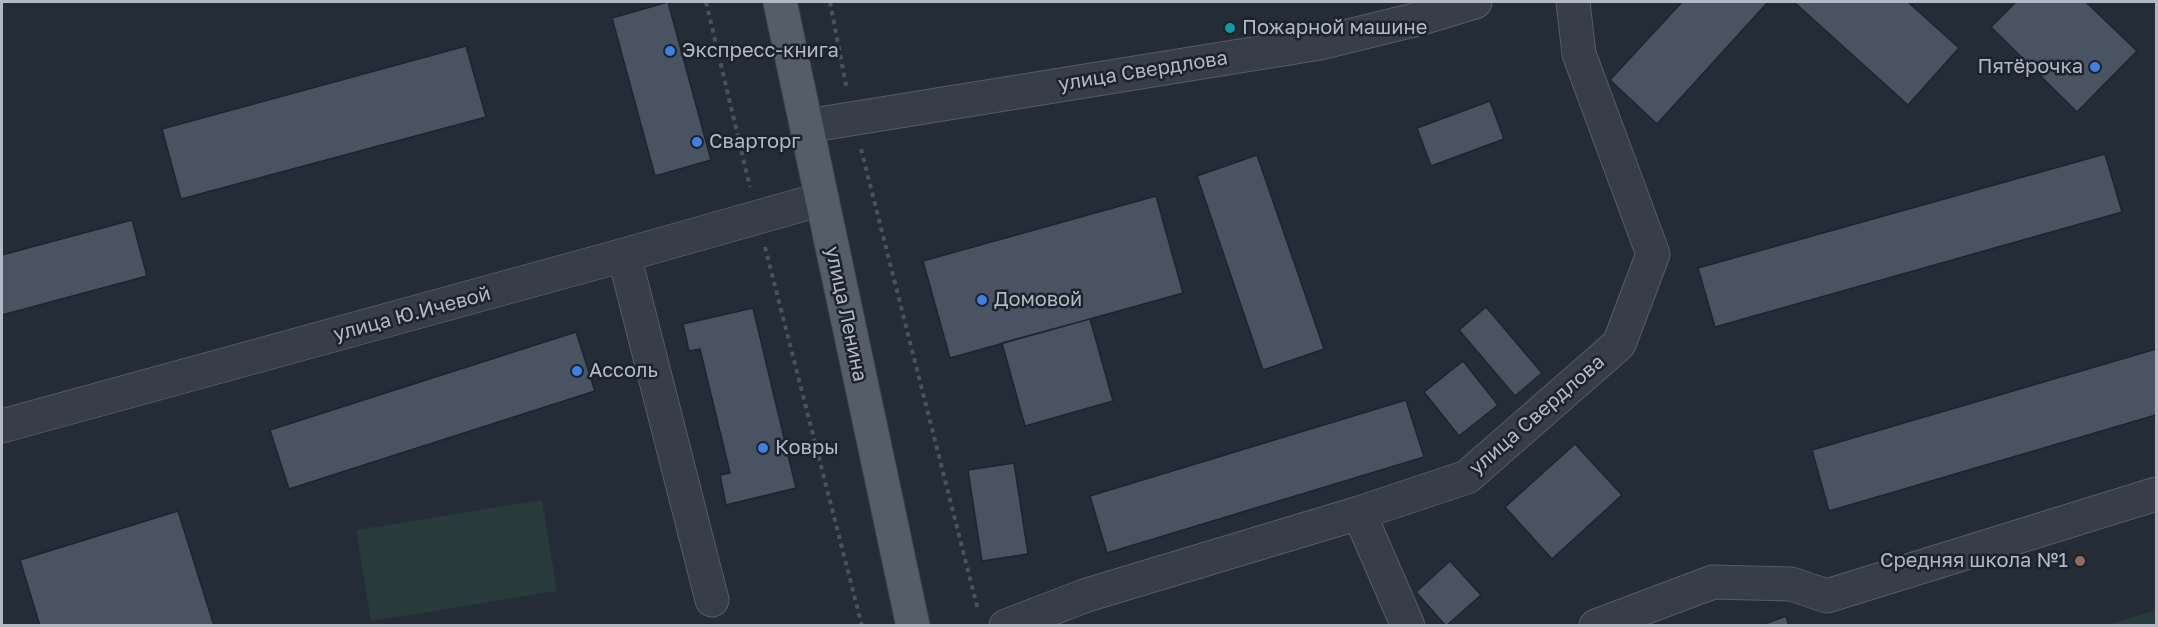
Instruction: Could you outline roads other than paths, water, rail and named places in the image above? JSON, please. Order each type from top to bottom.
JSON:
[{"type":"main road","name":"улица Ленина","points":[[780,2],[913,626]]},
{"type":"street","name":"улица Свердлова","points":[[807,126],[1320,43],[1422,18],[1475,2]]},
{"type":"street","name":"улица Свердлова","points":[[992,620],[1087,595],[1359,513],[1467,477],[1619,344],[1653,254],[1579,54],[1573,2]]},
{"type":"street","name":"улица Ю.Ичевой","points":[[2,426],[822,199]]},
{"type":"street","points":[[624,255],[712,600]]},
{"type":"street","points":[[1596,626],[1713,582],[1791,584],[1827,596],[2157,494]]},
{"type":"street","points":[[1359,513],[1408,626]]},
{"type":"place","name":"Пожарной машине","points":[[1230,28]]},
{"type":"place","name":"Экспресс-книга","points":[[670,51]]},
{"type":"place","name":"Пятёрочка","points":[[2095,67]]},
{"type":"place","name":"Сварторг","points":[[697,142]]},
{"type":"place","name":"Домовой","points":[[982,300]]},
{"type":"place","name":"Ассоль","points":[[577,371]]},
{"type":"place","name":"Ковры","points":[[763,448]]},
{"type":"place","name":"Средняя школа №1","points":[[2080,561]]}]
